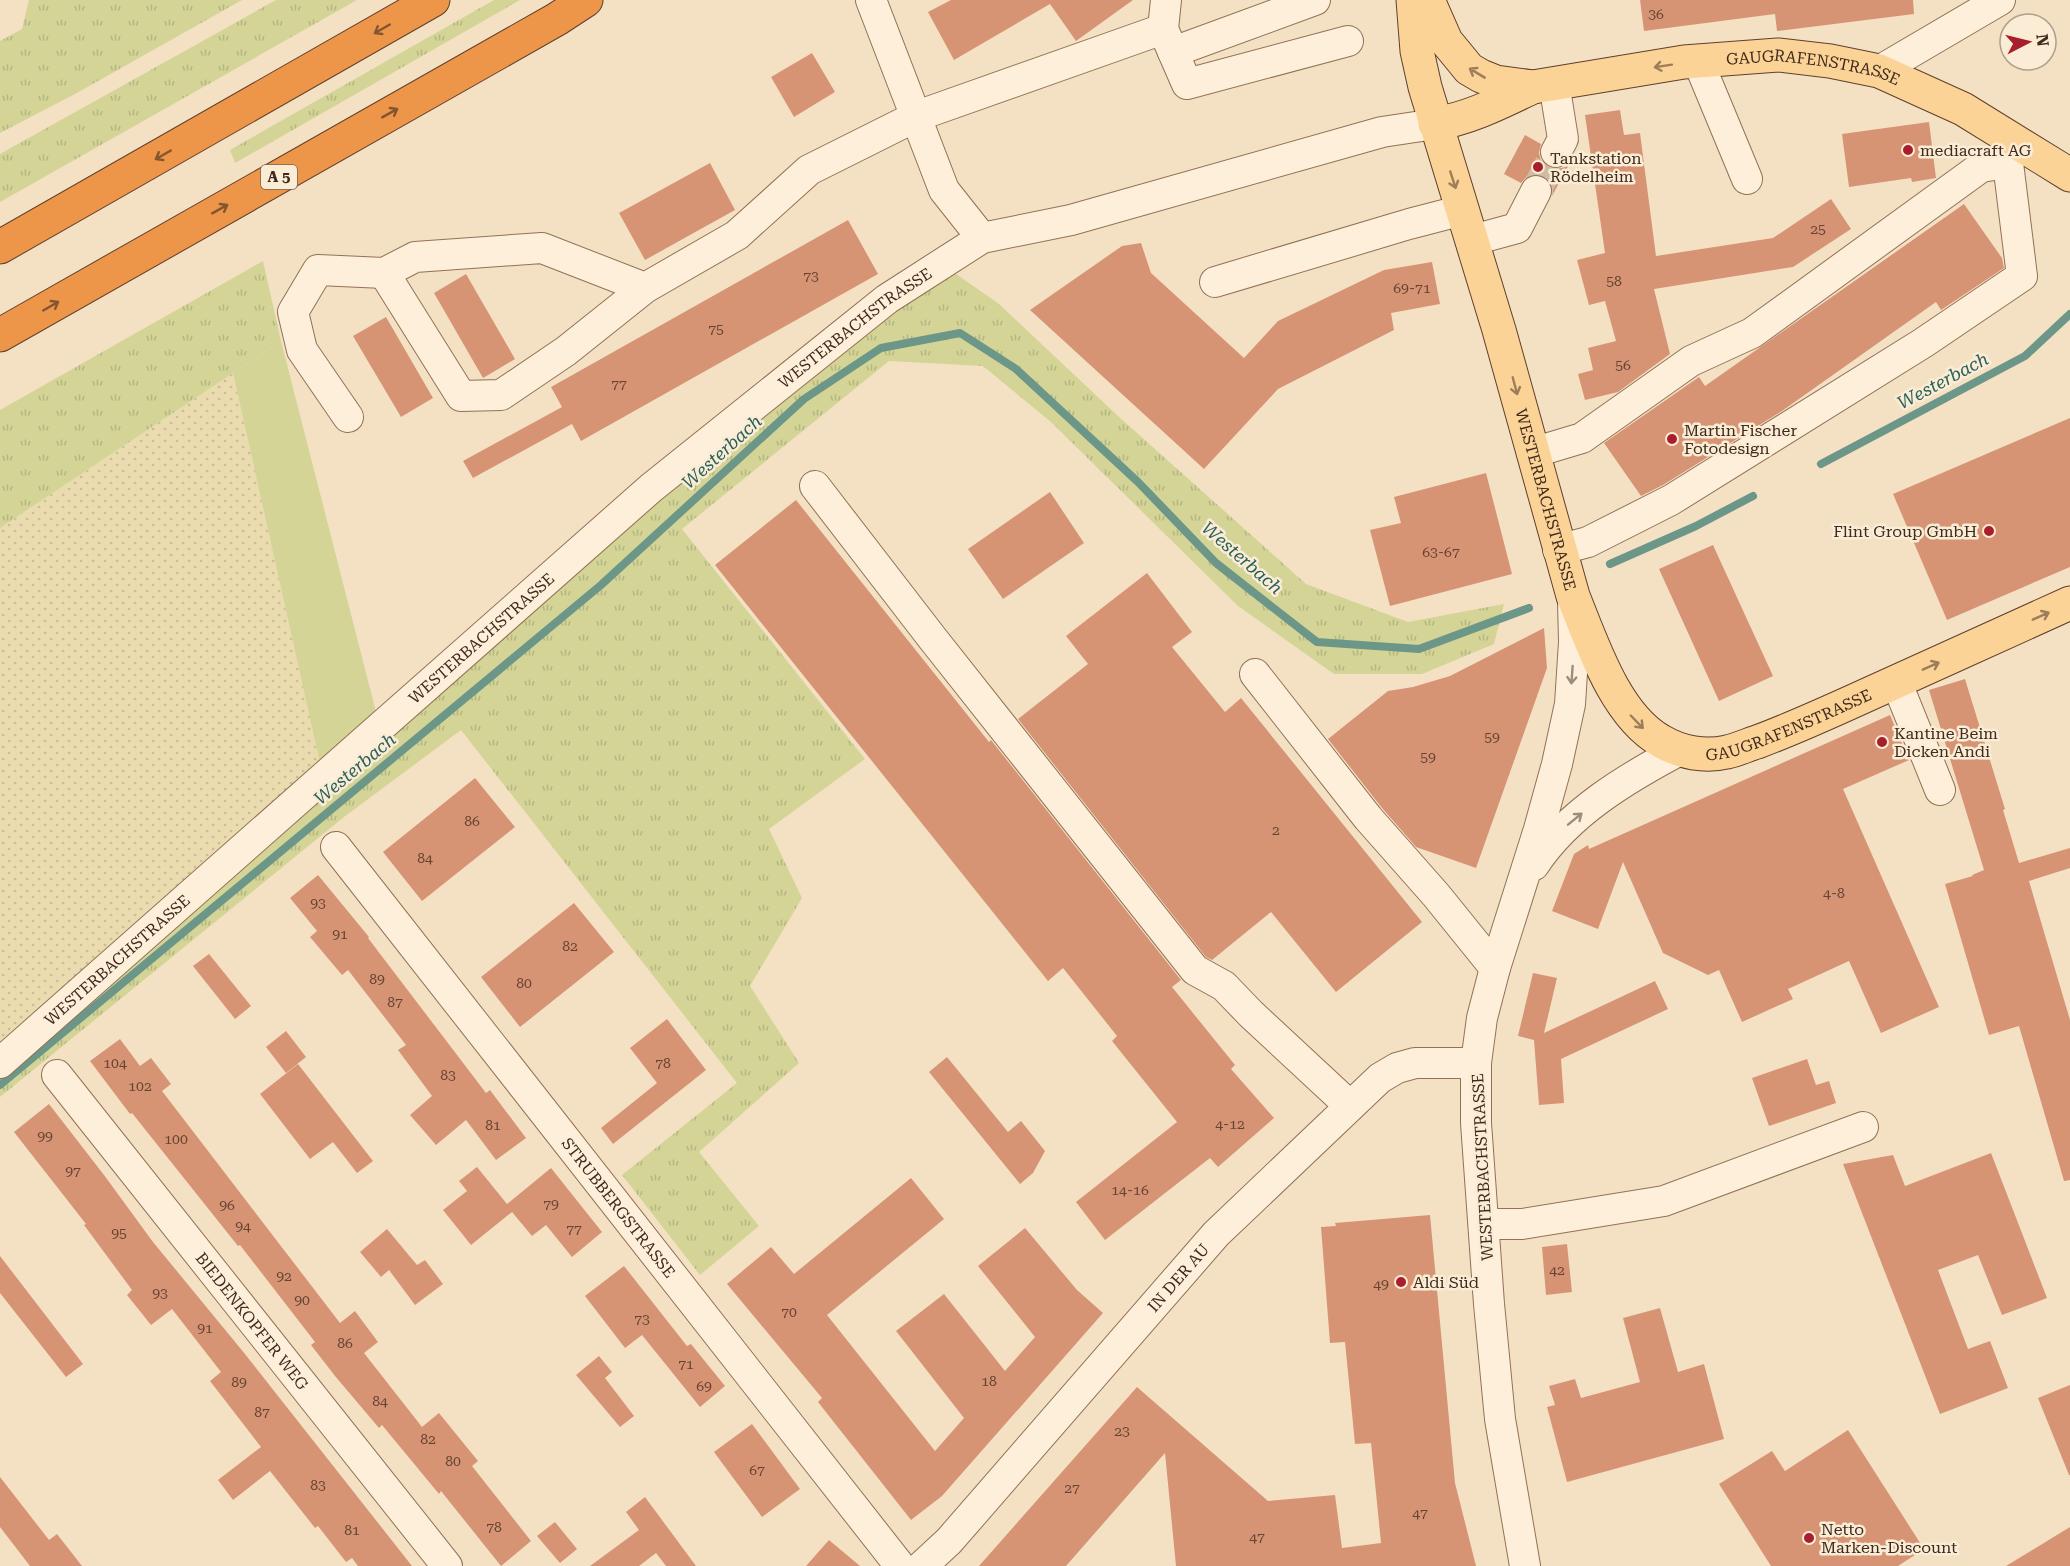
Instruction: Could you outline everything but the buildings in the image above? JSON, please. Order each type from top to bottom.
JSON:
[{"type":"highway","points":[[0,247],[433,0]]},
{"type":"highway","name":"A 5","points":[[0,334],[557,19],[586,0]]},
{"type":"main road","name":"WESTERBACHSTRASSE","points":[[1413,0],[1417,51],[1435,124],[1499,330],[1572,596]]},
{"type":"main road","name":"GAUGRAFENSTRASSE","points":[[1428,0],[1446,41],[1469,69],[1496,82],[1543,85],[1698,61],[1778,55],[1830,61],[1879,71],[1963,109],[2013,153],[2070,175]]},
{"type":"main road","name":"GAUGRAFENSTRASSE","points":[[1435,124],[1478,113],[1543,85]]},
{"type":"main road","name":"GAUGRAFENSTRASSE","points":[[1572,596],[1619,698],[1631,716],[1660,741],[1680,750],[1698,754],[1729,752],[1787,731],[2070,603]]},
{"type":"street","points":[[871,0],[944,190],[982,238]]},
{"type":"street","points":[[384,273],[461,396],[501,395],[566,351],[645,288],[737,235],[809,170],[917,116],[1168,17],[1315,0]]},
{"type":"street","points":[[1879,71],[2000,0]]},
{"type":"street","points":[[1168,17],[1187,84],[1348,41]]},
{"type":"street","points":[[1698,61],[1747,179]]},
{"type":"street","points":[[1543,85],[1563,139],[1556,152]]},
{"type":"street","name":"WESTERBACHSTRASSE","points":[[0,1063],[651,488],[887,299],[982,238],[1071,220],[1382,132],[1435,124]]},
{"type":"street","points":[[1532,453],[1582,438],[1691,361],[1752,333],[1981,167],[2013,153],[2022,276],[1923,343],[1671,500],[1588,542],[1558,550]]},
{"type":"street","points":[[1215,282],[1409,224],[1517,228],[1536,191]]},
{"type":"street","points":[[348,417],[302,350],[293,312],[318,270],[384,273],[415,257],[542,248],[645,288]]},
{"type":"street","points":[[815,486],[1195,970],[1224,986],[1350,1106]]},
{"type":"street","name":"WESTERBACHSTRASSE","points":[[1525,1566],[1500,1419],[1476,1123],[1476,1063],[1482,1018],[1557,764],[1570,704],[1574,642],[1572,596]]},
{"type":"street","points":[[1255,674],[1368,818],[1496,968]]},
{"type":"street","points":[[1896,681],[1940,790]]},
{"type":"street","name":"WESTERBACHSTRASSE","points":[[1524,880],[1539,857],[1566,827],[1629,780],[1680,750]]},
{"type":"street","name":"STRUBBERGSTRASSE","points":[[336,847],[900,1566]]},
{"type":"street","name":"IN DER AU","points":[[922,1566],[949,1541],[1216,1234],[1380,1078],[1397,1068],[1415,1063],[1476,1063]]},
{"type":"street","name":"BIEDENKOPFER WEG","points":[[57,1075],[447,1566]]},
{"type":"street","points":[[1485,1224],[1522,1224],[1664,1200],[1863,1127]]},
{"type":"shaded area","points":[[233,373],[320,763],[0,1045],[0,528]]},
{"type":"green space","points":[[29,0],[242,0],[75,94],[0,133],[0,41],[22,29]]},
{"type":"green space","points":[[276,0],[357,0],[0,202],[0,154]]},
{"type":"green space","points":[[494,0],[520,0],[235,163],[230,150]]},
{"type":"green space","points":[[263,261],[281,341],[0,528],[0,410]]},
{"type":"green space","points":[[946,267],[999,304],[1118,416],[1306,584],[1408,622],[1504,604],[1494,644],[1422,674],[1334,674],[1238,606],[1051,422],[983,366],[889,361],[682,529],[865,759],[769,829],[802,898],[750,986],[799,1063],[699,1152],[759,1226],[700,1275],[622,1175],[737,1083],[461,730],[344,817],[0,1097],[0,1045],[320,763]]},
{"type":"green space","points":[[281,341],[376,712],[320,763],[233,373]]},
{"type":"waterway","name":"Westerbach","points":[[1821,464],[2025,356],[2070,314]]},
{"type":"waterway","name":"Westerbach","points":[[0,1085],[601,585],[804,399],[881,348],[960,333],[1016,369],[1138,482],[1216,563],[1317,642],[1419,649],[1529,608]]},
{"type":"waterway","name":"Westerbach","points":[[1610,564],[1696,526],[1753,496]]},
{"type":"tunnel","points":[[1536,191],[1556,152]]},
{"type":"place","name":"mediacraft AG","points":[[1908,150]]},
{"type":"place","name":"Tankstation Rödelheim","points":[[1538,167]]},
{"type":"place","name":"Martin Fischer Fotodesign","points":[[1672,439]]},
{"type":"place","name":"Flint Group GmbH","points":[[1989,531]]},
{"type":"place","name":"Kantine Beim Dicken Andi","points":[[1882,742]]},
{"type":"place","name":"Aldi Süd","points":[[1401,1282]]},
{"type":"place","name":"Netto Marken-Discount","points":[[1809,1538]]}]
